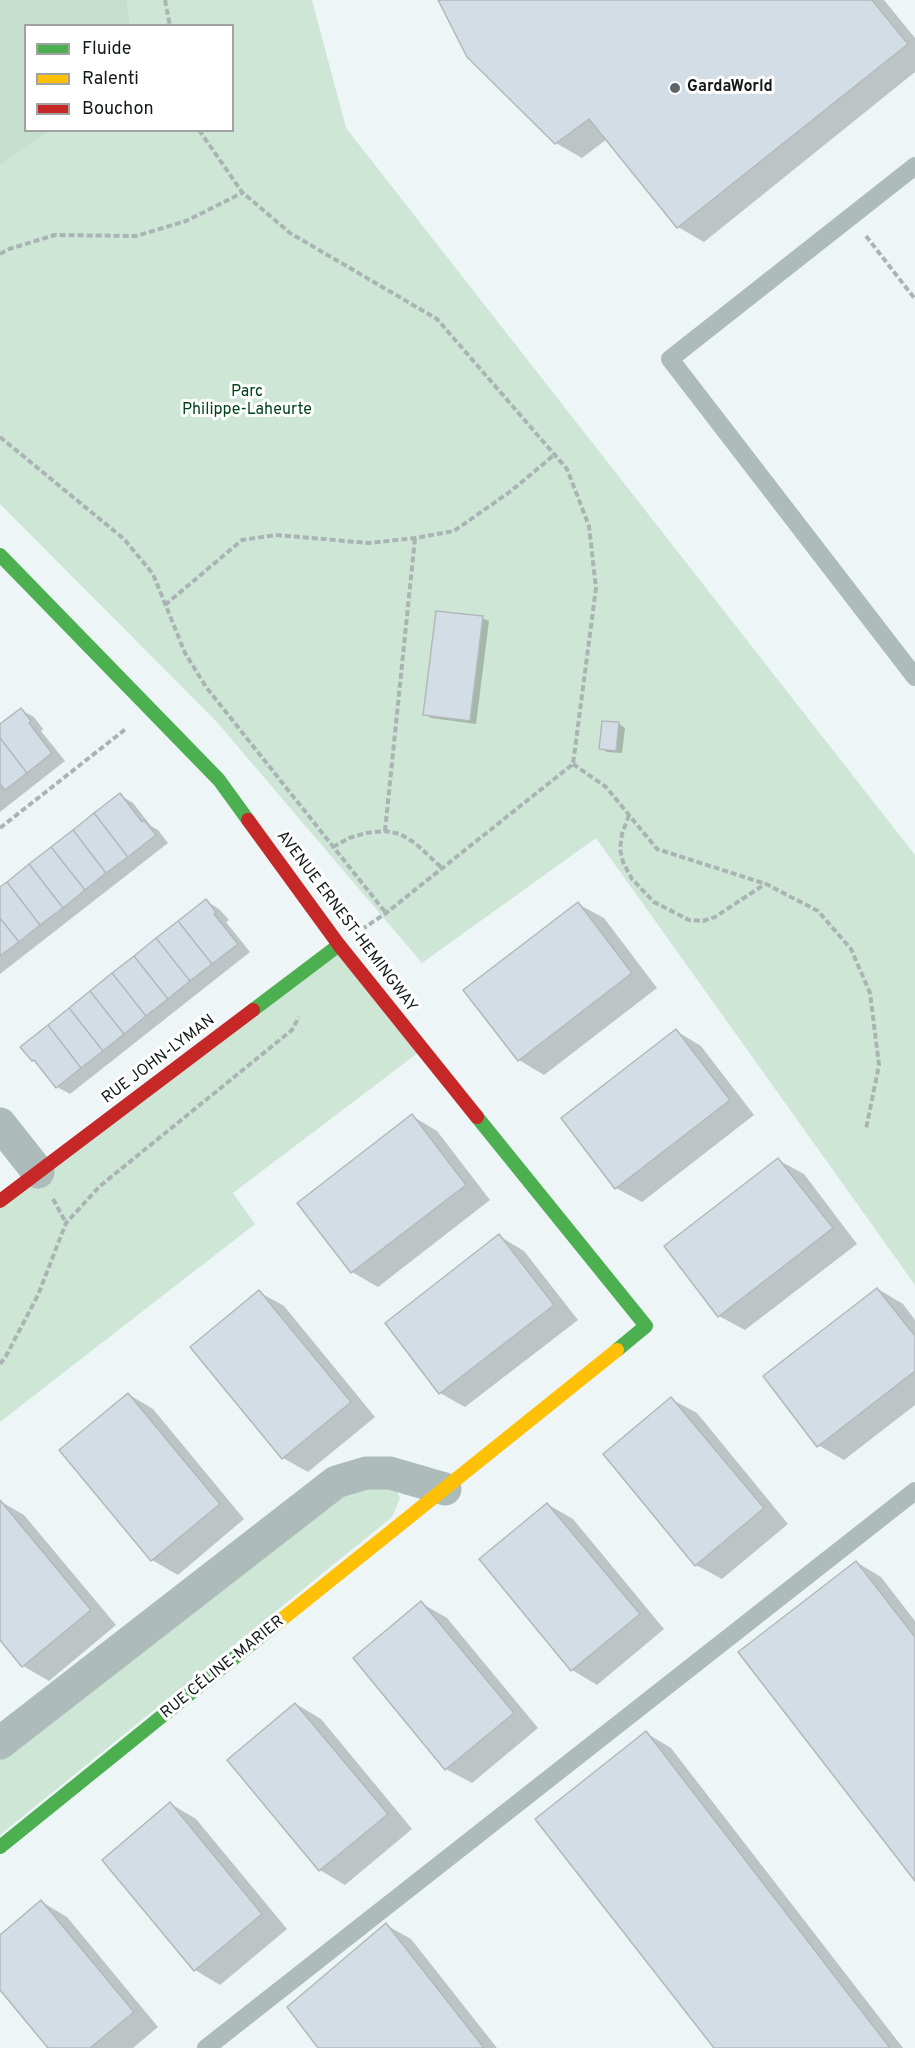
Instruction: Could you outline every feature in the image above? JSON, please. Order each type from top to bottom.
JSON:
[{"type":"street","name":"AVENUE ERNEST-HEMINGWAY","points":[[0,555],[219,780],[339,945],[646,1326]]},
{"type":"street","name":"RUE JOHN-LYMAN","points":[[0,1201],[339,945]]},
{"type":"street","points":[[0,1124],[38,1172]]},
{"type":"street","name":"RUE CÉLINE-MARIER","points":[[0,1847],[646,1326]]},
{"type":"street","points":[[0,1743],[336,1482],[366,1473],[390,1473],[445,1489]]},
{"type":"lane","points":[[915,166],[670,359],[915,677]]},
{"type":"lane","points":[[206,2048],[915,1491]]},
{"type":"path","points":[[165,0],[170,24]]},
{"type":"path","points":[[200,132],[242,192],[290,233],[436,319],[567,469],[589,526],[596,588],[573,764],[386,913],[339,945]]},
{"type":"path","points":[[0,254],[55,235],[136,236],[186,221],[242,192]]},
{"type":"path","points":[[851,216],[915,299]]},
{"type":"path","points":[[0,437],[124,539],[153,574],[185,653],[206,687],[386,913]]},
{"type":"path","points":[[165,605],[242,540],[276,535],[369,543],[454,531],[511,491],[554,455]]},
{"type":"path","points":[[386,831],[415,538]]},
{"type":"path","points":[[0,828],[151,710]]},
{"type":"path","points":[[573,764],[606,787],[657,849],[766,884],[818,911],[851,949],[870,993],[879,1065],[866,1129]]},
{"type":"path","points":[[629,815],[621,834],[620,849],[623,862],[632,879],[654,902],[688,920],[703,921],[716,917],[766,884]]},
{"type":"path","points":[[333,847],[349,838],[386,831],[400,834],[415,843],[442,867]]},
{"type":"path","points":[[0,1364],[38,1295],[66,1223],[100,1186],[292,1030],[302,1011]]},
{"type":"green space","name":"Parc Philippe-Laheurte","points":[[0,0],[312,0],[346,128],[915,855],[915,1285],[596,838],[422,963],[216,721],[0,504]]},
{"type":"green space","points":[[0,0],[126,0],[130,24],[24,24],[24,132],[47,132],[0,165]]},
{"type":"green space","points":[[339,945],[423,1049],[233,1193],[255,1224],[0,1422],[0,1206]]},
{"type":"green space","points":[[395,1487],[400,1498],[392,1517],[0,1835],[0,1757],[339,1491]]},
{"type":"building","name":"GardaWorld","points":[[438,0],[872,0],[908,44],[677,228],[589,119],[555,144],[467,57]]},
{"type":"building","points":[[436,611],[483,616],[470,721],[423,715]]},
{"type":"building","points":[[21,708],[31,721],[29,723],[52,753],[27,773],[0,738],[0,724]]},
{"type":"building","points":[[602,721],[619,722],[616,751],[599,749]]},
{"type":"building","points":[[0,738],[27,773],[5,790],[0,784]]},
{"type":"building","points":[[120,793],[142,822],[144,820],[156,835],[128,857],[94,813]]},
{"type":"building","points":[[94,813],[128,857],[106,873],[73,830]]},
{"type":"building","points":[[73,830],[106,873],[85,890],[51,847]]},
{"type":"building","points":[[51,847],[85,890],[63,908],[29,864]]},
{"type":"building","points":[[29,864],[63,908],[40,925],[7,882]]},
{"type":"building","points":[[7,882],[40,925],[19,942],[0,918],[0,887]]},
{"type":"building","points":[[206,899],[216,912],[214,914],[238,944],[212,964],[178,921]]},
{"type":"building","points":[[578,902],[632,973],[518,1061],[463,990]]},
{"type":"building","points":[[0,918],[19,942],[0,956]]},
{"type":"building","points":[[178,921],[212,964],[190,981],[156,938]]},
{"type":"building","points":[[156,938],[190,981],[168,999],[134,956]]},
{"type":"building","points":[[134,956],[168,999],[146,1016],[112,973]]},
{"type":"building","points":[[112,973],[146,1016],[124,1034],[90,991]]},
{"type":"building","points":[[90,991],[124,1034],[103,1051],[69,1008]]},
{"type":"building","points":[[69,1008],[103,1051],[81,1068],[48,1025]]},
{"type":"building","points":[[48,1025],[81,1068],[56,1088],[34,1060],[32,1061],[20,1047]]},
{"type":"building","points":[[676,1029],[730,1100],[615,1189],[561,1118]]},
{"type":"building","points":[[412,1114],[466,1185],[351,1273],[297,1203]]},
{"type":"building","points":[[778,1158],[833,1228],[718,1317],[664,1246]]},
{"type":"building","points":[[499,1234],[554,1305],[439,1394],[385,1323]]},
{"type":"building","points":[[877,1288],[915,1336],[915,1371],[817,1447],[763,1376]]},
{"type":"building","points":[[259,1290],[351,1402],[282,1459],[190,1347]]},
{"type":"building","points":[[128,1393],[220,1504],[151,1561],[59,1450]]},
{"type":"building","points":[[671,1397],[764,1508],[695,1566],[603,1454]]},
{"type":"building","points":[[0,1500],[91,1610],[22,1667],[0,1640]]},
{"type":"building","points":[[547,1503],[640,1614],[571,1671],[479,1559]]},
{"type":"building","points":[[856,1561],[915,1637],[915,1881],[738,1652]]},
{"type":"building","points":[[421,1601],[514,1713],[445,1770],[353,1658]]},
{"type":"building","points":[[295,1703],[388,1814],[319,1871],[227,1760]]},
{"type":"building","points":[[646,1731],[890,2048],[714,2048],[535,1819]]},
{"type":"building","points":[[170,1802],[262,1914],[194,1971],[102,1860]]},
{"type":"building","points":[[41,1900],[134,2012],[90,2048],[48,2048],[0,1990],[0,1935]]},
{"type":"building","points":[[386,1923],[484,2048],[318,2048],[287,2007]]},
{"type":"traffic: fast","points":[[0,555],[219,780],[248,820]]},
{"type":"traffic: fast","points":[[253,1010],[339,945]]},
{"type":"traffic: fast","points":[[477,1117],[646,1326],[617,1350]]},
{"type":"traffic: fast","points":[[0,1847],[276,1624]]},
{"type":"traffic: slow","points":[[276,1624],[617,1350]]},
{"type":"traffic: jam","points":[[248,820],[339,945],[477,1117]]},
{"type":"traffic: jam","points":[[0,1201],[253,1010]]},
{"type":"place","name":"GardaWorld","points":[[675,88]]}]
